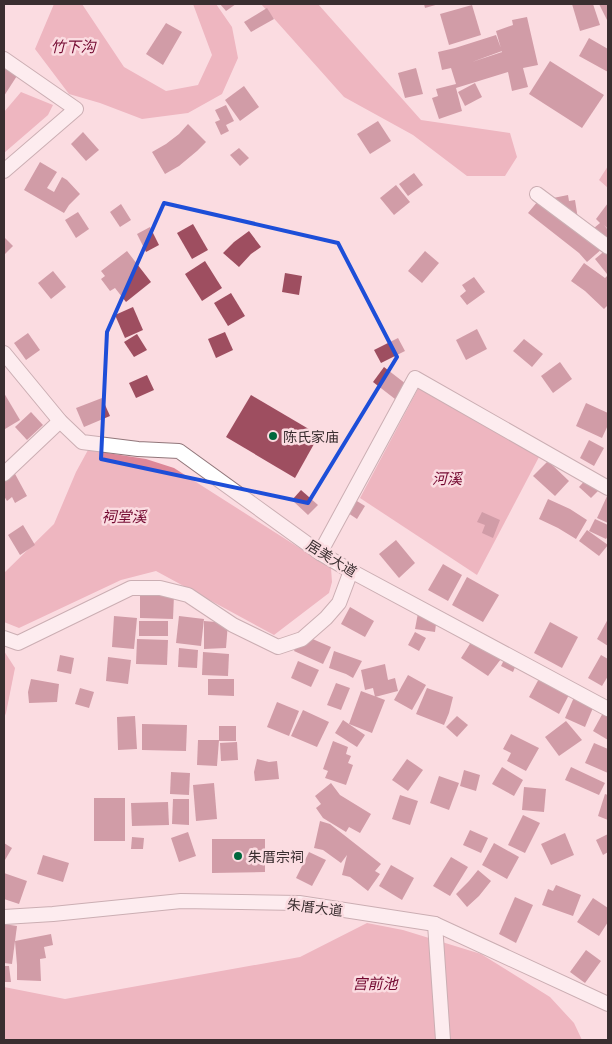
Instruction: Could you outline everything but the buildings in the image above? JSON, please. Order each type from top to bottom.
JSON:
[{"type":"street","points":[[4,59],[76,108],[4,171]]},
{"type":"street","points":[[537,194],[608,247]]},
{"type":"street","name":"居美大道","points":[[4,353],[60,421],[82,442],[138,449],[179,451],[320,552],[351,571],[608,709]]},
{"type":"street","points":[[320,552],[415,378],[608,488]]},
{"type":"street","points":[[4,474],[60,421]]},
{"type":"street","points":[[4,638],[18,643],[131,588],[160,588],[188,595],[233,625],[278,647],[302,639],[326,618],[338,604],[351,571]]},
{"type":"street","name":"朱厝大道","points":[[4,917],[181,901],[299,903],[435,924],[608,1004]]},
{"type":"street","points":[[435,924],[443,1040]]},
{"type":"highlighted area","points":[[164,203],[338,243],[397,357],[308,503],[101,459],[107,332]]},
{"type":"water","name":"竹下沟","points":[[54,4],[82,4],[124,67],[166,91],[198,85],[212,55],[193,4],[216,4],[232,27],[238,58],[222,94],[188,113],[142,119],[100,103],[69,94],[35,49]]},
{"type":"water","points":[[261,4],[318,4],[421,120],[510,133],[517,157],[505,176],[467,176],[413,135],[344,97]]},
{"type":"water","points":[[21,92],[53,105],[48,115],[4,153],[4,112]]},
{"type":"water","points":[[608,166],[608,188],[599,180]]},
{"type":"water","name":"河溪","points":[[419,387],[539,457],[477,575],[360,498]]},
{"type":"water","name":"祠堂溪","points":[[88,450],[146,459],[174,468],[331,568],[332,582],[329,593],[274,635],[156,571],[121,580],[19,628],[4,622],[4,573],[54,524],[76,472]]},
{"type":"water","points":[[4,651],[15,668],[4,718]]},
{"type":"water","name":"宫前池","points":[[367,923],[403,930],[481,954],[550,997],[574,1023],[582,1040],[4,1040],[4,987],[65,999],[300,957]]},
{"type":"place","name":"陈氏家庙","points":[[273,436]]},
{"type":"place","name":"朱厝宗祠","points":[[238,856]]}]
